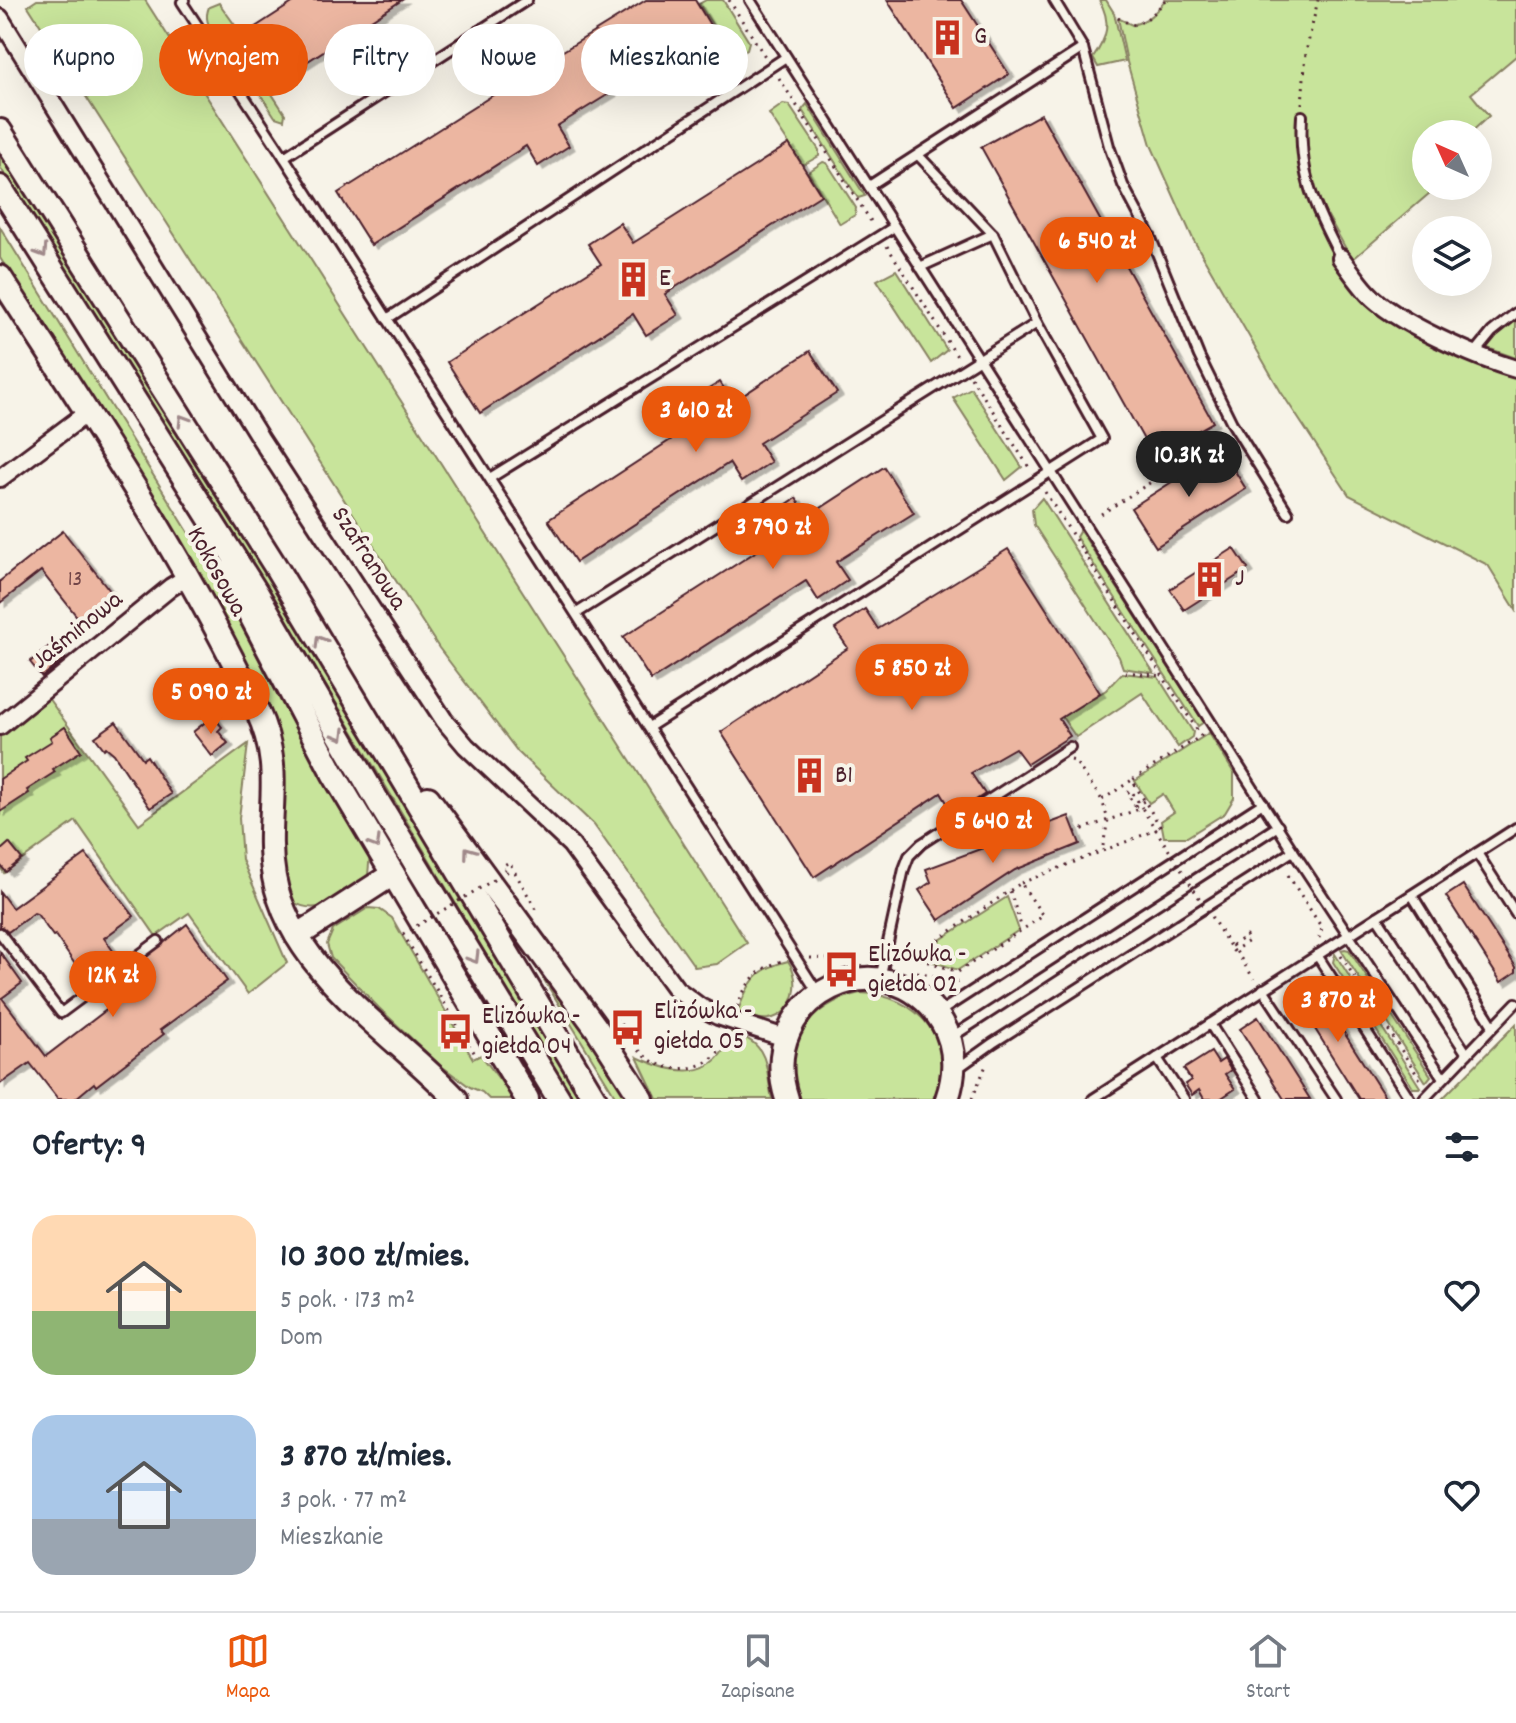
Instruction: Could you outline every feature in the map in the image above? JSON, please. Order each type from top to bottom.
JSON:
[{"type":"main road","points":[[0,131],[274,564],[595,1099]]},
{"type":"main road","points":[[0,187],[199,501],[559,1099]]},
{"type":"main road","name":"Kokosowa","points":[[0,277],[189,576],[258,711],[274,766],[273,874],[282,905],[297,936],[328,978],[456,1099]]},
{"type":"main road","points":[[199,501],[218,554],[333,773],[527,1099]]},
{"type":"main road","points":[[374,732],[457,836],[597,1029],[642,1099]]},
{"type":"main road","points":[[297,936],[393,874]]},
{"type":"main road","points":[[787,1099],[780,1066],[785,1038],[799,1012],[819,994],[848,981],[880,980],[917,995],[936,1013],[950,1038],[954,1071],[947,1099]]},
{"type":"street","name":"Szafranowa","points":[[0,18],[260,438],[444,720],[466,746],[571,845],[676,989],[718,1016],[785,1038]]},
{"type":"street","points":[[1341,258],[1379,303],[1451,344],[1516,369]]},
{"type":"street","points":[[0,478],[87,413]]},
{"type":"street","name":"Jaśminowa","points":[[0,726],[171,587],[189,576]]},
{"type":"lane","points":[[284,157],[527,0]]},
{"type":"lane","points":[[750,0],[1293,851],[1443,1078]]},
{"type":"lane","points":[[1054,0],[1083,48],[1109,146],[1123,185],[1150,236],[1199,356],[1232,423],[1288,513]]},
{"type":"lane","points":[[182,1],[819,994]]},
{"type":"lane","points":[[869,186],[1083,48]]},
{"type":"lane","points":[[387,319],[786,57]]},
{"type":"lane","points":[[1302,116],[1300,140],[1307,188],[1341,258]]},
{"type":"lane","points":[[649,727],[1102,439],[1037,323],[993,234],[918,155]]},
{"type":"lane","points":[[490,478],[894,227]]},
{"type":"lane","points":[[920,267],[993,234]]},
{"type":"lane","points":[[1474,354],[1516,313]]},
{"type":"lane","points":[[577,613],[1037,323]]},
{"type":"lane","points":[[880,980],[904,869],[915,850],[1070,747]]},
{"type":"lane","points":[[936,1013],[1263,803]]},
{"type":"lane","points":[[950,1038],[1278,826]]},
{"type":"lane","points":[[1093,1099],[1106,1096],[1157,1058],[1516,828]]},
{"type":"lane","points":[[954,1071],[1293,851]]},
{"type":"lane","points":[[1477,853],[1516,914]]},
{"type":"lane","points":[[1412,895],[1493,1026]]},
{"type":"lane","points":[[1377,917],[1467,1054]]},
{"type":"lane","points":[[0,933],[61,1013],[158,941]]},
{"type":"lane","points":[[1317,955],[1410,1099]]},
{"type":"lane","points":[[1263,989],[1336,1099]]},
{"type":"lane","points":[[1424,1099],[1516,1003]]},
{"type":"lane","points":[[1210,1024],[1258,1099]]},
{"type":"lane","points":[[1157,1058],[1184,1099]]},
{"type":"path","points":[[729,0],[1201,736],[1102,800]]},
{"type":"path","points":[[1118,18],[1132,25],[1143,23],[1154,15],[1165,0]]},
{"type":"path","points":[[1302,116],[1306,52],[1318,0]]},
{"type":"path","points":[[1101,514],[1217,440]]},
{"type":"path","points":[[1125,672],[1163,676]]},
{"type":"path","points":[[1069,760],[1075,761],[1102,800],[1108,820],[1102,851]]},
{"type":"path","points":[[913,957],[1021,883],[1161,828],[1132,780]]},
{"type":"path","points":[[1144,801],[1135,806],[1127,793],[1131,790],[1142,808],[1233,951],[1249,941],[1246,936],[1232,945],[1256,981]]},
{"type":"path","points":[[1075,832],[1142,808]]},
{"type":"path","points":[[978,819],[994,844]]},
{"type":"path","points":[[475,1054],[403,934],[512,869],[540,917]]},
{"type":"path","points":[[1288,875],[1423,1084]]},
{"type":"path","points":[[888,948],[958,972],[1044,918],[1021,883]]},
{"type":"path","points":[[1010,891],[1022,929]]},
{"type":"path","points":[[407,927],[414,940]]},
{"type":"path","points":[[1314,945],[1322,928]]},
{"type":"path","points":[[909,970],[961,982]]},
{"type":"path","points":[[432,982],[437,978]]},
{"type":"path","points":[[972,1099],[988,1061]]},
{"type":"green space","points":[[37,0],[145,0],[160,24],[159,96],[206,96],[747,943],[717,964],[695,967],[594,825],[518,752],[439,648],[86,96],[143,96],[143,24],[40,24],[28,6]]},
{"type":"green space","points":[[706,0],[723,0],[738,24],[712,24],[699,4]]},
{"type":"green space","points":[[1099,0],[1106,0],[1114,13],[1125,61],[1098,67],[1093,58],[1102,44],[1107,23]]},
{"type":"green space","points":[[1165,0],[1516,0],[1516,56],[1471,94],[1489,116],[1485,120],[1412,120],[1412,200],[1422,200],[1352,260],[1328,216],[1319,224],[1346,280],[1386,317],[1516,369],[1516,610],[1488,565],[1349,495],[1281,392],[1193,239],[1151,145],[1118,18],[1132,25],[1151,16]]},
{"type":"green space","points":[[219,3],[234,24],[209,24],[209,7]]},
{"type":"green space","points":[[262,96],[273,96],[285,114],[284,120],[275,117]]},
{"type":"green space","points":[[783,104],[789,105],[819,150],[819,156],[803,165],[769,114]]},
{"type":"green space","points":[[807,104],[865,196],[858,198],[802,110]]},
{"type":"green space","points":[[0,150],[191,448],[359,722],[582,1099],[572,1099],[301,644],[0,167]]},
{"type":"green space","points":[[823,162],[827,163],[856,208],[855,215],[840,224],[808,172]]},
{"type":"green space","points":[[0,227],[213,572],[303,743],[370,853],[368,875],[333,902],[313,908],[292,901],[280,869],[284,763],[280,738],[270,714],[195,565],[0,258]]},
{"type":"green space","points":[[896,270],[947,350],[931,363],[877,280]]},
{"type":"green space","points":[[1516,317],[1516,358],[1482,346]]},
{"type":"green space","points":[[971,388],[1022,467],[1006,480],[953,398]]},
{"type":"green space","points":[[1042,498],[1154,673],[1123,668],[1119,657],[1034,525],[1032,509]]},
{"type":"green space","points":[[1080,530],[1204,722],[1198,726],[1076,537]]},
{"type":"green space","points":[[1122,673],[1158,677],[1193,732],[1192,737],[1178,747],[1142,693],[1076,737],[1062,717],[1106,690]]},
{"type":"green space","points":[[43,691],[139,824],[248,744],[239,818],[242,860],[287,963],[248,994],[189,913],[156,936],[76,821],[4,873],[0,867],[0,726]]},
{"type":"green space","points":[[1209,733],[1234,773],[1234,798],[1225,813],[1187,837],[1164,837],[1161,821],[1174,812],[1163,794],[1149,803],[1135,781]]},
{"type":"green space","points":[[1007,897],[1019,930],[958,970],[915,956]]},
{"type":"green space","points":[[368,908],[379,909],[392,918],[473,1059],[481,1055],[514,1099],[489,1099],[440,1065],[331,958],[327,944],[333,930]]},
{"type":"green space","points":[[1341,950],[1349,950],[1431,1076],[1426,1082]]},
{"type":"green space","points":[[527,952],[570,1008],[630,1099],[617,1099]]},
{"type":"green space","points":[[1335,954],[1419,1088],[1413,1088],[1333,962]]},
{"type":"green space","points":[[788,961],[795,977],[795,986],[791,1003],[785,1010],[778,1016],[765,1019],[737,1013],[754,979],[767,968]]},
{"type":"green space","points":[[860,993],[899,1002],[916,1012],[928,1025],[937,1041],[941,1059],[940,1078],[933,1099],[801,1099],[793,1062],[802,1031],[826,1007]]},
{"type":"green space","points":[[1516,1024],[1516,1099],[1442,1099]]},
{"type":"green space","points":[[731,1033],[753,1042],[764,1057],[772,1099],[657,1099],[637,1057],[679,1070],[704,1067],[724,1049]]},
{"type":"building","points":[[297,0],[402,0],[365,24],[324,24],[324,51],[308,61],[308,24],[260,24]]},
{"type":"building","points":[[646,0],[695,0],[709,24],[607,24]]},
{"type":"building","name":"G","points":[[887,0],[961,0],[1009,74],[957,108]]},
{"type":"building","points":[[581,40],[581,96],[606,96],[557,126],[569,146],[538,166],[526,146],[371,245],[338,193],[491,96],[565,96],[565,50]]},
{"type":"building","points":[[1041,114],[1213,422],[1153,456],[981,147]]},
{"type":"building","name":"E","points":[[789,144],[821,195],[665,294],[678,315],[646,335],[633,314],[480,413],[447,362],[601,264],[588,244],[620,223],[633,243]]},
{"type":"building","points":[[810,351],[837,393],[759,443],[771,462],[741,482],[729,463],[576,562],[548,520],[701,420],[689,401],[720,382],[733,402]]},
{"type":"building","points":[[1222,450],[1246,489],[1156,547],[1131,508]]},
{"type":"building","points":[[884,467],[914,513],[836,562],[848,580],[818,600],[806,581],[651,680],[623,637],[777,538],[765,518],[796,498],[807,517]]},
{"type":"building","points":[[63,531],[111,592],[79,619],[41,571],[0,603],[0,581]]},
{"type":"building","name":"J","points":[[1234,548],[1248,569],[1184,610],[1170,589]]},
{"type":"building","points":[[1008,549],[1100,693],[1059,719],[1070,736],[1027,764],[1015,748],[971,773],[985,794],[968,805],[954,814],[941,793],[814,877],[721,732],[848,648],[835,629],[865,609],[878,629]]},
{"type":"building","points":[[53,643],[65,658],[42,677],[30,662]]},
{"type":"building","points":[[213,716],[222,727],[218,731],[228,743],[212,756],[193,732]]},
{"type":"building","points":[[116,722],[143,759],[147,756],[171,794],[150,808],[114,754],[106,747],[104,749],[95,737]]},
{"type":"building","points":[[65,727],[81,751],[53,769],[55,772],[0,812],[0,779],[52,741],[50,737]]},
{"type":"building","points":[[1069,816],[1080,844],[1015,870],[939,920],[919,890],[931,882],[926,869]]},
{"type":"building","points":[[9,843],[22,859],[6,872],[0,865],[0,851]]},
{"type":"building","points":[[86,854],[134,916],[104,938],[116,955],[83,976],[37,914],[34,913],[8,932],[0,926],[0,892],[12,908]]},
{"type":"building","points":[[1463,885],[1516,967],[1516,972],[1501,982],[1446,896]]},
{"type":"building","points":[[187,924],[227,981],[160,1030],[164,1034],[75,1099],[58,1099],[30,1063],[0,1084],[0,952],[22,983],[2,998],[46,1056],[135,988],[124,975]]},
{"type":"building","points":[[1312,982],[1386,1099],[1359,1099],[1293,994]]},
{"type":"building","points":[[1258,1017],[1310,1099],[1284,1099],[1240,1029]]},
{"type":"building","points":[[1211,1052],[1218,1063],[1224,1059],[1231,1070],[1225,1074],[1235,1089],[1220,1099],[1204,1099],[1199,1090],[1192,1095],[1185,1084],[1191,1080],[1184,1069]]},
{"type":"place","name":"G","points":[[948,37]]},
{"type":"place","name":"E","points":[[633,279]]},
{"type":"place","name":"J","points":[[1209,579]]},
{"type":"place","name":"B1","points":[[809,776]]},
{"type":"place","name":"Elizówka - giełda 02","points":[[842,970]]},
{"type":"place","name":"Elizówka - giełda 05","points":[[628,1027]]},
{"type":"place","name":"Elizówka - giełda 04","points":[[456,1032]]}]
